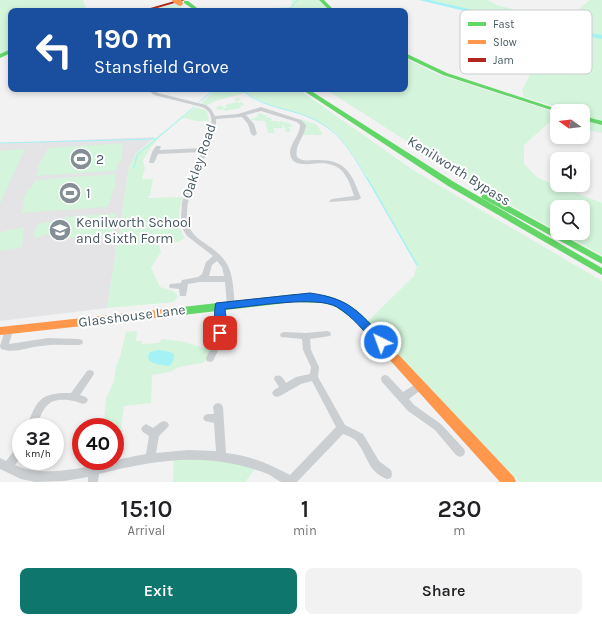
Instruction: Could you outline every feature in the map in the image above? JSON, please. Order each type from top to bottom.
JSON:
[{"type":"main road","points":[[321,0],[330,8]]},
{"type":"main road","points":[[153,8],[180,1],[193,8]]},
{"type":"main road","points":[[180,1],[188,8]]},
{"type":"main road","points":[[408,57],[445,74],[550,108]]},
{"type":"main road","name":"Kenilworth Bypass","points":[[309,92],[469,195],[602,272]]},
{"type":"main road","name":"Kenilworth Bypass","points":[[319,92],[485,196],[602,261]]},
{"type":"main road","points":[[590,120],[602,123]]},
{"type":"main road","name":"Glasshouse Lane","points":[[5,330],[310,297],[329,300],[340,304],[354,314],[366,326],[419,386],[510,482]]},
{"type":"street","name":"Oakley Road","points":[[153,92],[208,108],[213,113],[214,125],[205,150],[194,170],[192,186],[185,200],[185,226],[190,237],[209,248],[220,259]]},
{"type":"street","points":[[214,118],[243,115],[264,109],[299,121],[303,125],[303,130],[292,154],[294,158],[302,162],[329,161],[341,166],[352,180],[358,198],[332,201]]},
{"type":"street","points":[[243,115],[251,124],[254,134]]},
{"type":"street","points":[[152,162],[156,150],[205,150]]},
{"type":"street","points":[[200,279],[205,276],[209,262],[220,259],[224,264],[228,279],[231,305]]},
{"type":"street","points":[[173,286],[183,290],[185,282],[200,279],[228,279]]},
{"type":"street","points":[[210,358],[219,340],[221,323],[220,306]]},
{"type":"street","points":[[5,330],[2,348],[16,348],[30,344],[57,341],[79,342]]},
{"type":"street","points":[[284,335],[306,336],[327,334]]},
{"type":"street","points":[[306,336],[307,350],[315,367],[314,377],[342,428],[360,437],[375,465],[387,474]]},
{"type":"street","points":[[73,397],[90,374]]},
{"type":"street","points":[[278,379],[281,390],[299,380],[314,377]]},
{"type":"street","points":[[385,379],[411,408],[438,427],[460,452]]},
{"type":"street","points":[[402,398],[419,386]]},
{"type":"street","points":[[35,418],[38,402],[54,396],[73,397],[83,400]]},
{"type":"street","points":[[218,407],[221,457]]},
{"type":"street","points":[[208,418],[219,419]]},
{"type":"street","points":[[150,458],[150,432],[164,425]]},
{"type":"street","points":[[12,458],[4,465],[28,476],[47,478],[70,476],[174,454],[221,457],[247,461],[272,469],[291,482],[342,428]]},
{"type":"street","points":[[93,482],[94,471]]},
{"type":"shaded area","name":"Kenilworth School and Sixth Form","points":[[155,137],[135,154],[129,168],[107,308],[0,321],[0,143]]},
{"type":"green space","points":[[0,0],[83,0],[86,8],[8,8],[8,52],[0,55]]},
{"type":"green space","points":[[292,0],[319,0],[326,8],[273,8],[291,7]]},
{"type":"green space","points":[[422,0],[487,0],[497,5],[516,10],[465,10]]},
{"type":"green space","points":[[590,0],[602,0],[602,133],[590,130],[590,104],[550,105],[524,97],[522,90],[530,74],[592,74],[592,10],[579,10]]},
{"type":"green space","points":[[175,4],[181,8],[156,8]]},
{"type":"green space","points":[[408,60],[437,74],[550,111],[550,122],[524,145],[524,164],[538,178],[550,183],[550,192],[574,192],[602,203],[602,255],[573,240],[590,240],[590,200],[550,200],[550,227],[485,191],[330,92],[408,92]]},
{"type":"green space","points":[[214,92],[302,92],[413,170],[602,281],[602,482],[520,482],[444,406],[368,321],[414,276],[417,265],[353,154],[334,131],[307,116],[269,105],[245,93],[218,100],[207,105],[201,103]]},
{"type":"green space","points":[[238,98],[242,100],[237,101],[238,103],[242,102],[244,105],[240,106],[241,108],[225,111],[224,109],[218,110],[216,108],[220,105],[227,108],[225,105],[237,102],[234,99]]},
{"type":"green space","points":[[196,107],[207,111],[209,121],[197,121],[183,118],[155,142],[146,154],[143,161],[145,168],[142,179],[153,179],[150,196],[148,196],[148,198],[183,197],[179,218],[182,234],[185,238],[178,242],[159,244],[161,252],[151,268],[160,287],[173,291],[178,296],[174,302],[107,308],[129,168],[135,154]]},
{"type":"green space","points":[[260,113],[267,116],[264,118],[268,117],[272,119],[271,121],[279,121],[277,123],[281,121],[289,123],[293,127],[287,127],[290,128],[290,132],[286,132],[284,125],[282,126],[283,128],[273,128],[275,133],[268,133],[265,121],[250,120],[258,116],[257,114]]},
{"type":"green space","points":[[301,119],[317,125],[323,135],[302,135],[303,131],[299,121]]},
{"type":"green space","name":"2","points":[[123,143],[121,162],[118,163],[116,171],[36,176],[39,168],[37,168],[48,148]]},
{"type":"green space","points":[[25,149],[0,204],[0,151]]},
{"type":"green space","name":"1","points":[[116,174],[114,183],[116,183],[108,207],[21,213],[25,204],[22,203],[28,189],[31,189],[35,180]]},
{"type":"green space","points":[[117,213],[113,235],[59,239],[65,217]]},
{"type":"green space","points":[[52,221],[55,226],[52,233],[36,238],[33,234],[38,224]]},
{"type":"green space","points":[[24,227],[22,247],[0,251],[0,232]]},
{"type":"green space","points":[[137,331],[136,341],[142,341],[142,344],[159,343],[162,339],[185,342],[213,351],[210,358],[202,363],[179,367],[170,372],[152,375],[151,403],[124,406],[122,418],[104,418],[106,399],[114,381],[116,366],[120,357],[126,332]]},
{"type":"green space","points":[[174,455],[258,465],[245,482],[173,482]]},
{"type":"water","points":[[159,350],[174,354],[173,361],[169,366],[154,363],[149,359],[148,356],[150,352]]},
{"type":"waterway","points":[[291,8],[297,0]]},
{"type":"waterway","points":[[422,0],[465,10]]},
{"type":"waterway","points":[[592,35],[602,37]]},
{"type":"waterway","points":[[199,102],[211,92]]},
{"type":"waterway","points":[[244,92],[264,103],[306,116],[327,127],[349,150],[367,179]]},
{"type":"waterway","points":[[134,168],[137,155],[194,107]]},
{"type":"waterway","points":[[0,143],[155,139]]},
{"type":"waterway","points":[[367,178],[417,265]]},
{"type":"traffic: fast","points":[[321,0],[330,8]]},
{"type":"traffic: fast","points":[[186,2],[195,8]]},
{"type":"traffic: fast","points":[[0,56],[8,52]]},
{"type":"traffic: fast","points":[[408,56],[445,74],[550,108]]},
{"type":"traffic: fast","points":[[309,92],[451,184],[602,272]]},
{"type":"traffic: fast","points":[[590,120],[602,123]]},
{"type":"traffic: fast","points":[[485,196],[602,261]]},
{"type":"traffic: fast","points":[[174,312],[295,298],[324,299],[340,304],[357,316],[392,355]]},
{"type":"traffic: slow","points":[[175,0],[180,3]]},
{"type":"traffic: slow","points":[[0,331],[174,312]]},
{"type":"traffic: slow","points":[[392,355],[509,482]]},
{"type":"traffic: jam","points":[[153,8],[183,0]]},
{"type":"place","name":"2","points":[[81,159]]},
{"type":"place","name":"1","points":[[70,193]]},
{"type":"place","name":"Kenilworth School and Sixth Form","points":[[60,230]]},
{"type":"route","points":[[220,333],[220,306],[310,297],[329,300],[340,304],[354,314],[381,342]]}]
